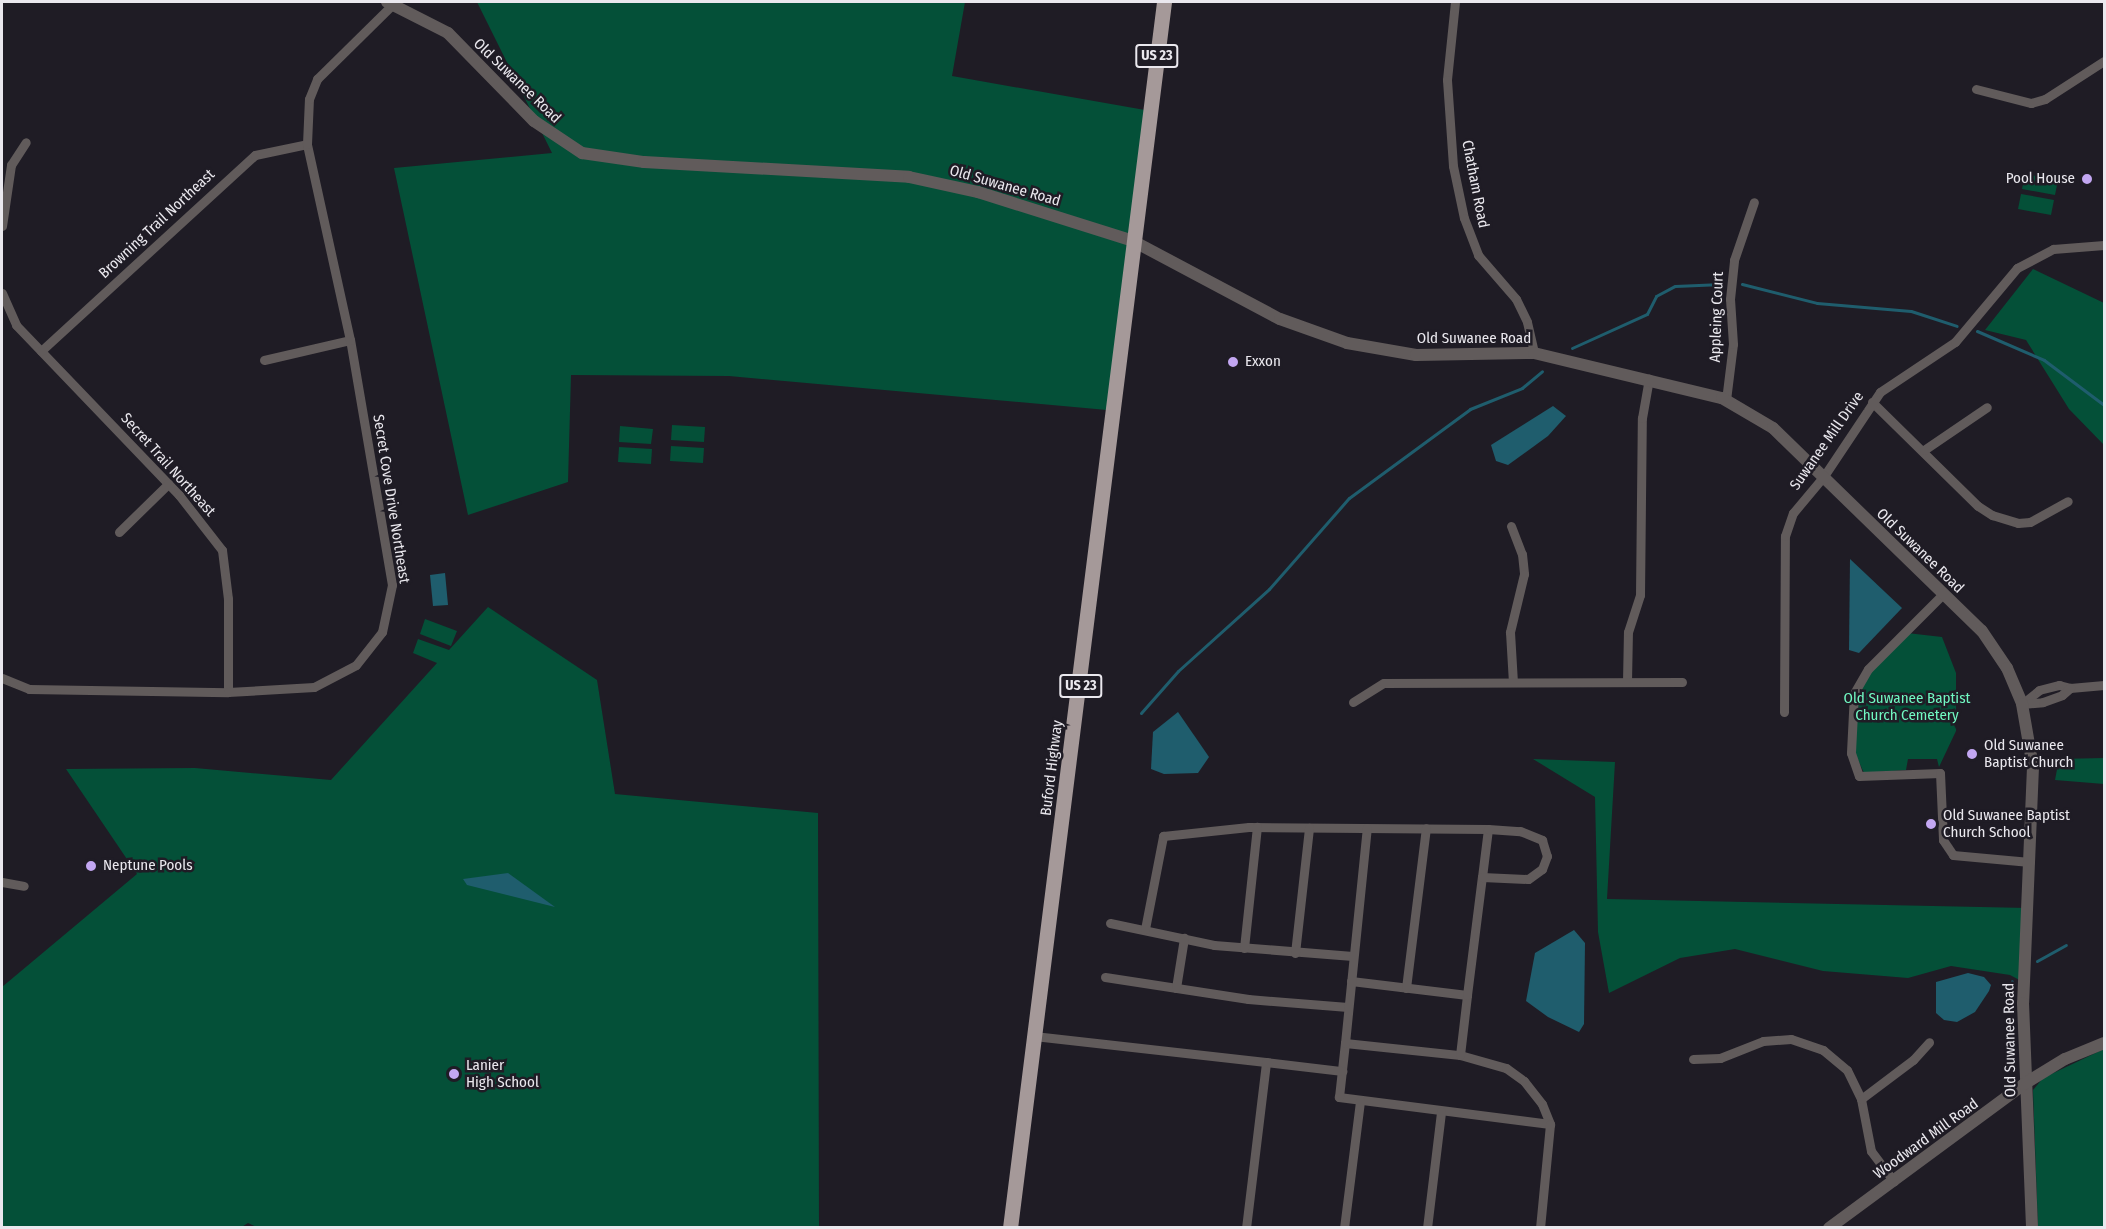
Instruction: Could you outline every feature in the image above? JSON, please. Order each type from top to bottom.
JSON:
[{"type":"main road","name":"US 23","points":[[1133,241],[1164,2]]},
{"type":"main road","name":"Buford Highway","points":[[1010,1227],[1071,768],[1133,241]]},
{"type":"street","name":"Chatham Road","points":[[1455,2],[1447,80],[1453,166],[1464,218],[1478,255],[1516,299],[1527,322],[1534,353]]},
{"type":"street","name":"Old Suwanee Road","points":[[392,3],[448,33],[534,121],[582,153],[644,162],[909,177],[978,192],[1133,241],[1280,319],[1347,343],[1416,355],[1534,353],[1649,379],[1726,400],[1773,428],[1993,644],[2022,704],[2033,753],[2023,1003],[2024,1084],[2032,1227]]},
{"type":"street","name":"Secret Cove Drive Northeast","points":[[2,678],[29,689],[228,692],[314,687],[356,665],[382,632],[392,585],[350,340],[307,144],[309,99],[317,79],[392,3]]},
{"type":"street","points":[[1976,88],[2031,103],[2045,99],[2104,61]]},
{"type":"street","points":[[2,226],[11,165],[26,142]]},
{"type":"street","name":"Browning Trail Northeast","points":[[40,351],[255,155],[307,144]]},
{"type":"street","name":"Appleing Court","points":[[1726,400],[1733,344],[1730,299],[1734,260],[1754,202]]},
{"type":"street","name":"Suwanee Mill Drive","points":[[1784,712],[1786,531],[1793,513],[1824,476],[1872,402],[1890,384],[1954,342],[2023,263],[2054,249],[2104,245]]},
{"type":"street","name":"Secret Trail Northeast","points":[[2,293],[16,325],[168,484],[222,550],[228,599],[228,692]]},
{"type":"street","points":[[264,360],[350,340]]},
{"type":"street","points":[[1627,682],[1628,632],[1640,595],[1642,418],[1649,379]]},
{"type":"street","points":[[1872,402],[1978,506],[2003,520],[2030,522],[2068,501]]},
{"type":"street","points":[[1923,450],[1987,407]]},
{"type":"street","points":[[120,532],[168,484]]},
{"type":"street","points":[[1511,526],[1522,554],[1524,574],[1510,632],[1513,682]]},
{"type":"street","points":[[1943,594],[1868,669],[1854,693],[1851,753],[1859,776],[1940,773],[1943,840],[1953,855],[2030,862]]},
{"type":"street","points":[[1353,702],[1384,683],[1682,682]]},
{"type":"street","points":[[2022,704],[2062,695],[2070,688],[2104,685]]},
{"type":"street","points":[[1244,948],[1257,827]]},
{"type":"street","points":[[1145,929],[1163,836],[1257,827],[1426,828],[1520,831],[1542,840],[1548,856],[1542,869],[1528,879],[1482,877]]},
{"type":"street","points":[[1294,953],[1309,828]]},
{"type":"street","points":[[1366,828],[1340,1097],[1441,1112],[1550,1124]]},
{"type":"street","points":[[1406,988],[1426,828]]},
{"type":"street","points":[[1460,1055],[1488,829]]},
{"type":"street","points":[[2,882],[24,886]]},
{"type":"street","points":[[1110,923],[1244,948],[1353,956]]},
{"type":"street","points":[[1176,988],[1184,938]]},
{"type":"street","points":[[1106,976],[1248,999],[1348,1006]]},
{"type":"street","points":[[1351,981],[1467,995]]},
{"type":"street","points":[[1034,1036],[1342,1071]]},
{"type":"street","points":[[1693,1059],[1720,1058],[1763,1041],[1791,1039],[1823,1050],[1847,1070],[1861,1099],[1871,1151],[1894,1181]]},
{"type":"street","points":[[1861,1099],[1913,1060],[1929,1042]]},
{"type":"street","points":[[1345,1043],[1460,1055],[1506,1068],[1524,1081],[1542,1104],[1550,1124],[1540,1227]]},
{"type":"street","name":"Woodward Mill Road","points":[[1829,1227],[2024,1084],[2065,1059],[2104,1043]]},
{"type":"street","points":[[1246,1227],[1266,1062]]},
{"type":"street","points":[[1344,1227],[1360,1101]]},
{"type":"street","points":[[1428,1227],[1441,1112]]},
{"type":"green space","points":[[477,2],[965,2],[952,76],[1145,110],[1107,410],[729,376],[571,375],[568,482],[468,515],[394,168],[552,153]]},
{"type":"green space","points":[[2025,174],[2058,180],[2055,195],[2022,189]]},
{"type":"green space","points":[[2021,194],[2054,200],[2051,215],[2018,209]]},
{"type":"green space","points":[[2033,269],[2104,303],[2104,445],[2069,409],[2026,340],[1985,330]]},
{"type":"green space","points":[[672,425],[705,427],[704,442],[671,440]]},
{"type":"green space","points":[[620,426],[653,429],[651,444],[619,442]]},
{"type":"green space","points":[[671,446],[704,448],[703,463],[670,461]]},
{"type":"green space","points":[[619,447],[652,449],[651,464],[618,462]]},
{"type":"green space","points":[[488,607],[597,680],[615,794],[818,813],[819,1227],[259,1228],[248,1223],[240,1228],[2,1228],[2,987],[137,874],[66,769],[195,768],[331,780],[437,663],[413,653],[418,639],[449,650]]},
{"type":"green space","points":[[425,619],[457,631],[451,646],[420,634]]},
{"type":"green space","name":"Old Suwanee Baptist Church Cemetery","points":[[1907,633],[1942,637],[1956,673],[1956,731],[1939,767],[1937,759],[1908,759],[1906,770],[1864,773],[1854,751],[1860,688],[1867,674]]},
{"type":"green space","points":[[2104,758],[2104,784],[2055,780],[2059,759]]},
{"type":"green space","points":[[1533,759],[1615,762],[1607,899],[2028,908],[2027,984],[2010,975],[1951,966],[1908,978],[1823,971],[1735,949],[1680,958],[1609,993],[1598,932],[1595,797]]},
{"type":"green space","points":[[2104,1049],[2104,1227],[2038,1227],[2033,1090],[2043,1078]]},
{"type":"water","points":[[1553,406],[1566,416],[1548,436],[1508,465],[1496,461],[1491,445]]},
{"type":"water","points":[[1850,559],[1902,608],[1859,653],[1849,650]]},
{"type":"water","points":[[445,573],[448,605],[433,606],[430,575]]},
{"type":"water","points":[[1178,712],[1209,757],[1198,773],[1164,774],[1151,769],[1153,732]]},
{"type":"water","points":[[508,873],[555,907],[467,885],[463,879]]},
{"type":"water","points":[[1574,930],[1585,943],[1584,1024],[1579,1032],[1548,1017],[1526,1001],[1535,953]]},
{"type":"water","points":[[1968,973],[1984,977],[1991,985],[1989,991],[1975,1012],[1957,1022],[1944,1020],[1936,1013],[1936,982]]},
{"type":"waterway","points":[[1572,348],[1647,314],[1656,296],[1675,286],[1722,284]]},
{"type":"waterway","points":[[1742,284],[1817,303],[1911,311],[1957,326]]},
{"type":"waterway","points":[[1977,331],[2044,360],[2104,405]]},
{"type":"waterway","points":[[1141,713],[1178,671],[1269,589],[1349,498],[1470,409],[1522,388],[1542,371]]},
{"type":"waterway","points":[[2037,961],[2066,945]]},
{"type":"waterway","points":[[2008,1002],[2012,981]]},
{"type":"place","name":"Pool House","points":[[2087,179]]},
{"type":"place","name":"Exxon","points":[[1233,362]]},
{"type":"place","name":"Old Suwanee Baptist Church","points":[[1972,754]]},
{"type":"place","name":"Old Suwanee Baptist Church School","points":[[1931,824]]},
{"type":"place","name":"Neptune Pools","points":[[91,866]]},
{"type":"place","name":"Lanier High School","points":[[454,1074]]}]
